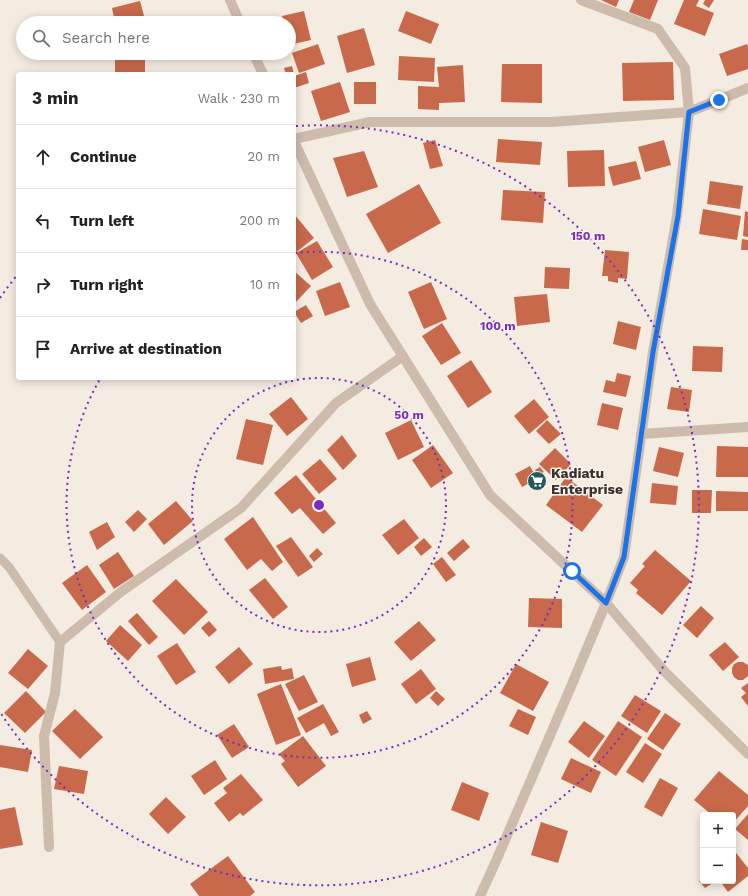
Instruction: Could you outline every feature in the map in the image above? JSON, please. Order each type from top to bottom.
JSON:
[{"type":"street","points":[[230,0],[237,16]]},
{"type":"street","points":[[480,896],[506,840],[624,557],[653,352],[678,216],[689,112],[685,68],[658,30],[581,0]]},
{"type":"street","points":[[256,60],[262,72]]},
{"type":"street","points":[[296,140],[370,122],[551,122],[689,112],[748,88]]},
{"type":"street","points":[[296,144],[370,304],[490,495],[606,603],[664,671],[748,754]]},
{"type":"street","points":[[49,847],[44,736],[55,692],[60,642],[122,591],[241,508],[336,403],[402,356]]},
{"type":"street","points":[[641,434],[748,427]]},
{"type":"lane","points":[[0,558],[9,567],[60,642]]},
{"type":"building","points":[[601,0],[619,0],[616,7]]},
{"type":"building","points":[[634,0],[658,0],[650,20],[629,12]]},
{"type":"building","points":[[684,0],[699,0],[696,6],[714,13],[705,36],[674,24]]},
{"type":"building","points":[[705,0],[714,0],[709,8],[703,4]]},
{"type":"building","points":[[140,1],[144,16],[114,16],[112,8]]},
{"type":"building","points":[[304,11],[311,40],[296,43],[296,16],[282,16]]},
{"type":"building","points":[[406,11],[439,24],[431,44],[398,31]]},
{"type":"building","points":[[364,28],[375,65],[347,73],[337,36]]},
{"type":"building","points":[[318,44],[325,64],[299,73],[294,60],[296,60],[296,52]]},
{"type":"building","points":[[747,44],[748,69],[727,76],[719,54]]},
{"type":"building","points":[[399,56],[435,58],[434,82],[398,80]]},
{"type":"building","points":[[115,60],[145,60],[145,72],[115,72]]},
{"type":"building","points":[[673,62],[674,100],[623,101],[622,63]]},
{"type":"building","points":[[502,64],[542,64],[542,103],[501,102]]},
{"type":"building","points":[[463,65],[465,102],[439,103],[439,110],[418,109],[418,86],[439,87],[437,67]]},
{"type":"building","points":[[292,66],[294,72],[285,72],[284,68]]},
{"type":"building","points":[[306,72],[309,83],[296,87],[296,75]]},
{"type":"building","points":[[340,82],[350,112],[321,121],[311,91]]},
{"type":"building","points":[[354,82],[376,82],[376,104],[354,104]]},
{"type":"building","points":[[498,139],[542,142],[540,165],[496,162]]},
{"type":"building","points":[[435,140],[443,166],[430,169],[423,143]]},
{"type":"building","points":[[664,140],[671,165],[645,172],[638,147]]},
{"type":"building","points":[[604,150],[605,186],[568,187],[567,151]]},
{"type":"building","points":[[364,151],[378,187],[347,197],[333,158]]},
{"type":"building","points":[[636,161],[641,179],[613,186],[608,167]]},
{"type":"building","points":[[710,181],[743,186],[740,209],[707,204]]},
{"type":"building","points":[[419,184],[441,223],[388,253],[366,214]]},
{"type":"building","points":[[503,190],[545,192],[543,223],[501,220]]},
{"type":"building","points":[[703,209],[741,216],[737,240],[699,234]]},
{"type":"building","points":[[745,211],[748,212],[748,237],[743,236]]},
{"type":"building","points":[[296,216],[314,238],[296,252]]},
{"type":"building","points":[[742,239],[748,240],[748,250],[741,250]]},
{"type":"building","points":[[317,241],[333,267],[312,280],[296,253]]},
{"type":"building","points":[[605,250],[629,252],[627,279],[618,278],[618,283],[608,281],[608,276],[602,276]]},
{"type":"building","points":[[545,267],[570,268],[569,289],[544,288]]},
{"type":"building","points":[[296,273],[311,286],[296,302]]},
{"type":"building","points":[[340,282],[350,307],[325,316],[316,291]]},
{"type":"building","points":[[431,282],[447,319],[424,329],[408,292]]},
{"type":"building","points":[[547,294],[550,322],[517,326],[514,297]]},
{"type":"building","points":[[306,305],[313,316],[301,323],[296,315],[296,311]]},
{"type":"building","points":[[618,321],[641,327],[636,350],[613,344]]},
{"type":"building","points":[[442,323],[461,353],[441,365],[422,336]]},
{"type":"building","points":[[693,346],[723,347],[722,372],[692,371]]},
{"type":"building","points":[[471,360],[492,392],[468,408],[447,376]]},
{"type":"building","points":[[617,373],[631,376],[626,397],[603,392],[606,380],[615,382]]},
{"type":"building","points":[[671,387],[692,390],[689,412],[667,409]]},
{"type":"building","points":[[291,397],[308,419],[287,436],[269,414]]},
{"type":"building","points":[[534,399],[549,417],[529,434],[514,416]]},
{"type":"building","points":[[602,403],[623,408],[618,430],[597,425]]},
{"type":"building","points":[[246,419],[273,425],[263,465],[236,459]]},
{"type":"building","points":[[411,420],[424,447],[398,460],[385,433]]},
{"type":"building","points":[[547,420],[561,434],[549,444],[536,431]]},
{"type":"building","points":[[342,435],[357,456],[343,470],[327,450]]},
{"type":"building","points":[[433,445],[453,473],[431,488],[412,460]]},
{"type":"building","points":[[717,446],[748,447],[748,477],[716,477]]},
{"type":"building","points":[[659,447],[684,453],[678,477],[653,471]]},
{"type":"building","points":[[555,448],[571,464],[556,480],[539,464]]},
{"type":"building","points":[[320,459],[337,479],[319,494],[302,474]]},
{"type":"building","points":[[530,466],[537,479],[522,487],[515,474]]},
{"type":"building","points":[[540,467],[544,472],[538,475],[535,470]]},
{"type":"building","points":[[296,475],[336,523],[323,534],[300,508],[292,514],[274,493]]},
{"type":"building","points":[[566,477],[603,505],[582,532],[546,505]]},
{"type":"building","points":[[652,483],[678,486],[676,505],[650,503]]},
{"type":"building","points":[[692,490],[712,490],[711,513],[692,513]]},
{"type":"building","points":[[716,491],[748,492],[748,511],[716,511]]},
{"type":"building","points":[[176,501],[193,521],[164,545],[148,524]]},
{"type":"building","points":[[138,510],[147,519],[134,532],[125,522]]},
{"type":"building","points":[[253,517],[283,562],[272,571],[261,559],[247,570],[224,539]]},
{"type":"building","points":[[404,519],[419,538],[398,555],[382,535]]},
{"type":"building","points":[[107,522],[115,537],[97,550],[89,532]]},
{"type":"building","points":[[291,537],[313,567],[298,577],[276,546]]},
{"type":"building","points":[[424,538],[432,547],[421,556],[414,547]]},
{"type":"building","points":[[463,539],[470,547],[454,561],[447,553]]},
{"type":"building","points":[[317,548],[323,554],[314,562],[309,556]]},
{"type":"building","points":[[655,550],[691,581],[662,615],[636,593],[638,590],[630,583],[645,566],[642,564]]},
{"type":"building","points":[[118,552],[134,576],[114,589],[99,565]]},
{"type":"building","points":[[442,557],[456,575],[446,582],[433,564]]},
{"type":"building","points":[[87,565],[106,592],[82,610],[62,583]]},
{"type":"building","points":[[265,578],[288,607],[273,619],[249,590]]},
{"type":"building","points":[[176,579],[208,612],[184,635],[152,601]]},
{"type":"building","points":[[529,598],[562,599],[562,628],[528,627]]},
{"type":"building","points":[[701,606],[714,618],[697,638],[683,625]]},
{"type":"building","points":[[137,613],[158,637],[149,645],[128,621]]},
{"type":"building","points":[[209,621],[217,630],[209,637],[201,628]]},
{"type":"building","points":[[419,621],[436,640],[411,661],[394,642]]},
{"type":"building","points":[[120,625],[142,645],[128,661],[106,641]]},
{"type":"building","points":[[725,642],[739,657],[723,671],[709,655]]},
{"type":"building","points":[[177,643],[196,672],[176,685],[157,656]]},
{"type":"building","points":[[239,647],[253,664],[229,684],[215,667]]},
{"type":"building","points":[[28,649],[48,666],[28,689],[8,673]]},
{"type":"building","points":[[370,657],[376,680],[352,687],[346,664]]},
{"type":"building","points":[[743,662],[748,665],[748,676],[743,680],[738,680],[732,673],[734,664]]},
{"type":"building","points":[[516,664],[549,682],[533,711],[500,693]]},
{"type":"building","points":[[281,666],[282,670],[292,668],[294,679],[265,684],[263,669]]},
{"type":"building","points":[[421,669],[436,689],[416,704],[401,684]]},
{"type":"building","points":[[304,675],[318,702],[299,711],[285,684]]},
{"type":"building","points":[[748,683],[748,706],[741,697],[746,693],[741,688]]},
{"type":"building","points":[[281,684],[301,735],[276,745],[257,694]]},
{"type":"building","points":[[26,691],[46,712],[25,733],[4,713]]},
{"type":"building","points":[[436,691],[445,699],[438,706],[430,698]]},
{"type":"building","points":[[635,695],[661,711],[647,733],[621,716]]},
{"type":"building","points":[[323,704],[339,732],[331,736],[324,723],[306,733],[297,718]]},
{"type":"building","points":[[75,709],[103,737],[80,759],[52,731]]},
{"type":"building","points":[[518,709],[536,717],[528,735],[509,726]]},
{"type":"building","points":[[367,711],[372,719],[363,724],[359,715]]},
{"type":"building","points":[[665,713],[681,724],[663,750],[647,739]]},
{"type":"building","points":[[584,721],[605,736],[589,758],[568,742]]},
{"type":"building","points":[[618,721],[642,737],[616,776],[592,760]]},
{"type":"building","points":[[234,724],[249,747],[232,758],[217,735]]},
{"type":"building","points":[[303,736],[326,766],[298,787],[281,764],[285,761],[279,754]]},
{"type":"building","points":[[645,743],[662,754],[643,783],[626,772]]},
{"type":"building","points":[[0,745],[32,750],[28,772],[0,767]]},
{"type":"building","points":[[571,758],[601,772],[591,793],[561,779]]},
{"type":"building","points":[[215,760],[227,779],[204,795],[191,776]]},
{"type":"building","points":[[59,766],[88,771],[84,794],[54,789]]},
{"type":"building","points":[[719,771],[748,795],[748,806],[736,820],[736,812],[708,812],[694,800]]},
{"type":"building","points":[[241,774],[263,800],[243,816],[240,813],[229,822],[214,803],[227,793],[223,788]]},
{"type":"building","points":[[660,778],[678,788],[662,817],[644,807]]},
{"type":"building","points":[[462,782],[489,793],[479,821],[451,810]]},
{"type":"building","points":[[166,797],[186,817],[168,834],[149,814]]},
{"type":"building","points":[[15,807],[23,845],[0,849],[0,810]]},
{"type":"building","points":[[748,814],[748,840],[736,830],[736,828]]},
{"type":"building","points":[[541,822],[568,831],[558,863],[531,855]]},
{"type":"building","points":[[736,853],[748,868],[748,876],[728,892],[722,884],[736,884]]},
{"type":"building","points":[[228,856],[255,892],[250,896],[199,896],[190,884]]},
{"type":"building","points":[[702,884],[711,884],[705,888]]},
{"type":"place","name":"Kadiatu Enterprise","points":[[537,481]]},
{"type":"route","points":[[572,571],[606,603],[624,557],[653,352],[678,216],[689,112],[719,100]]}]
